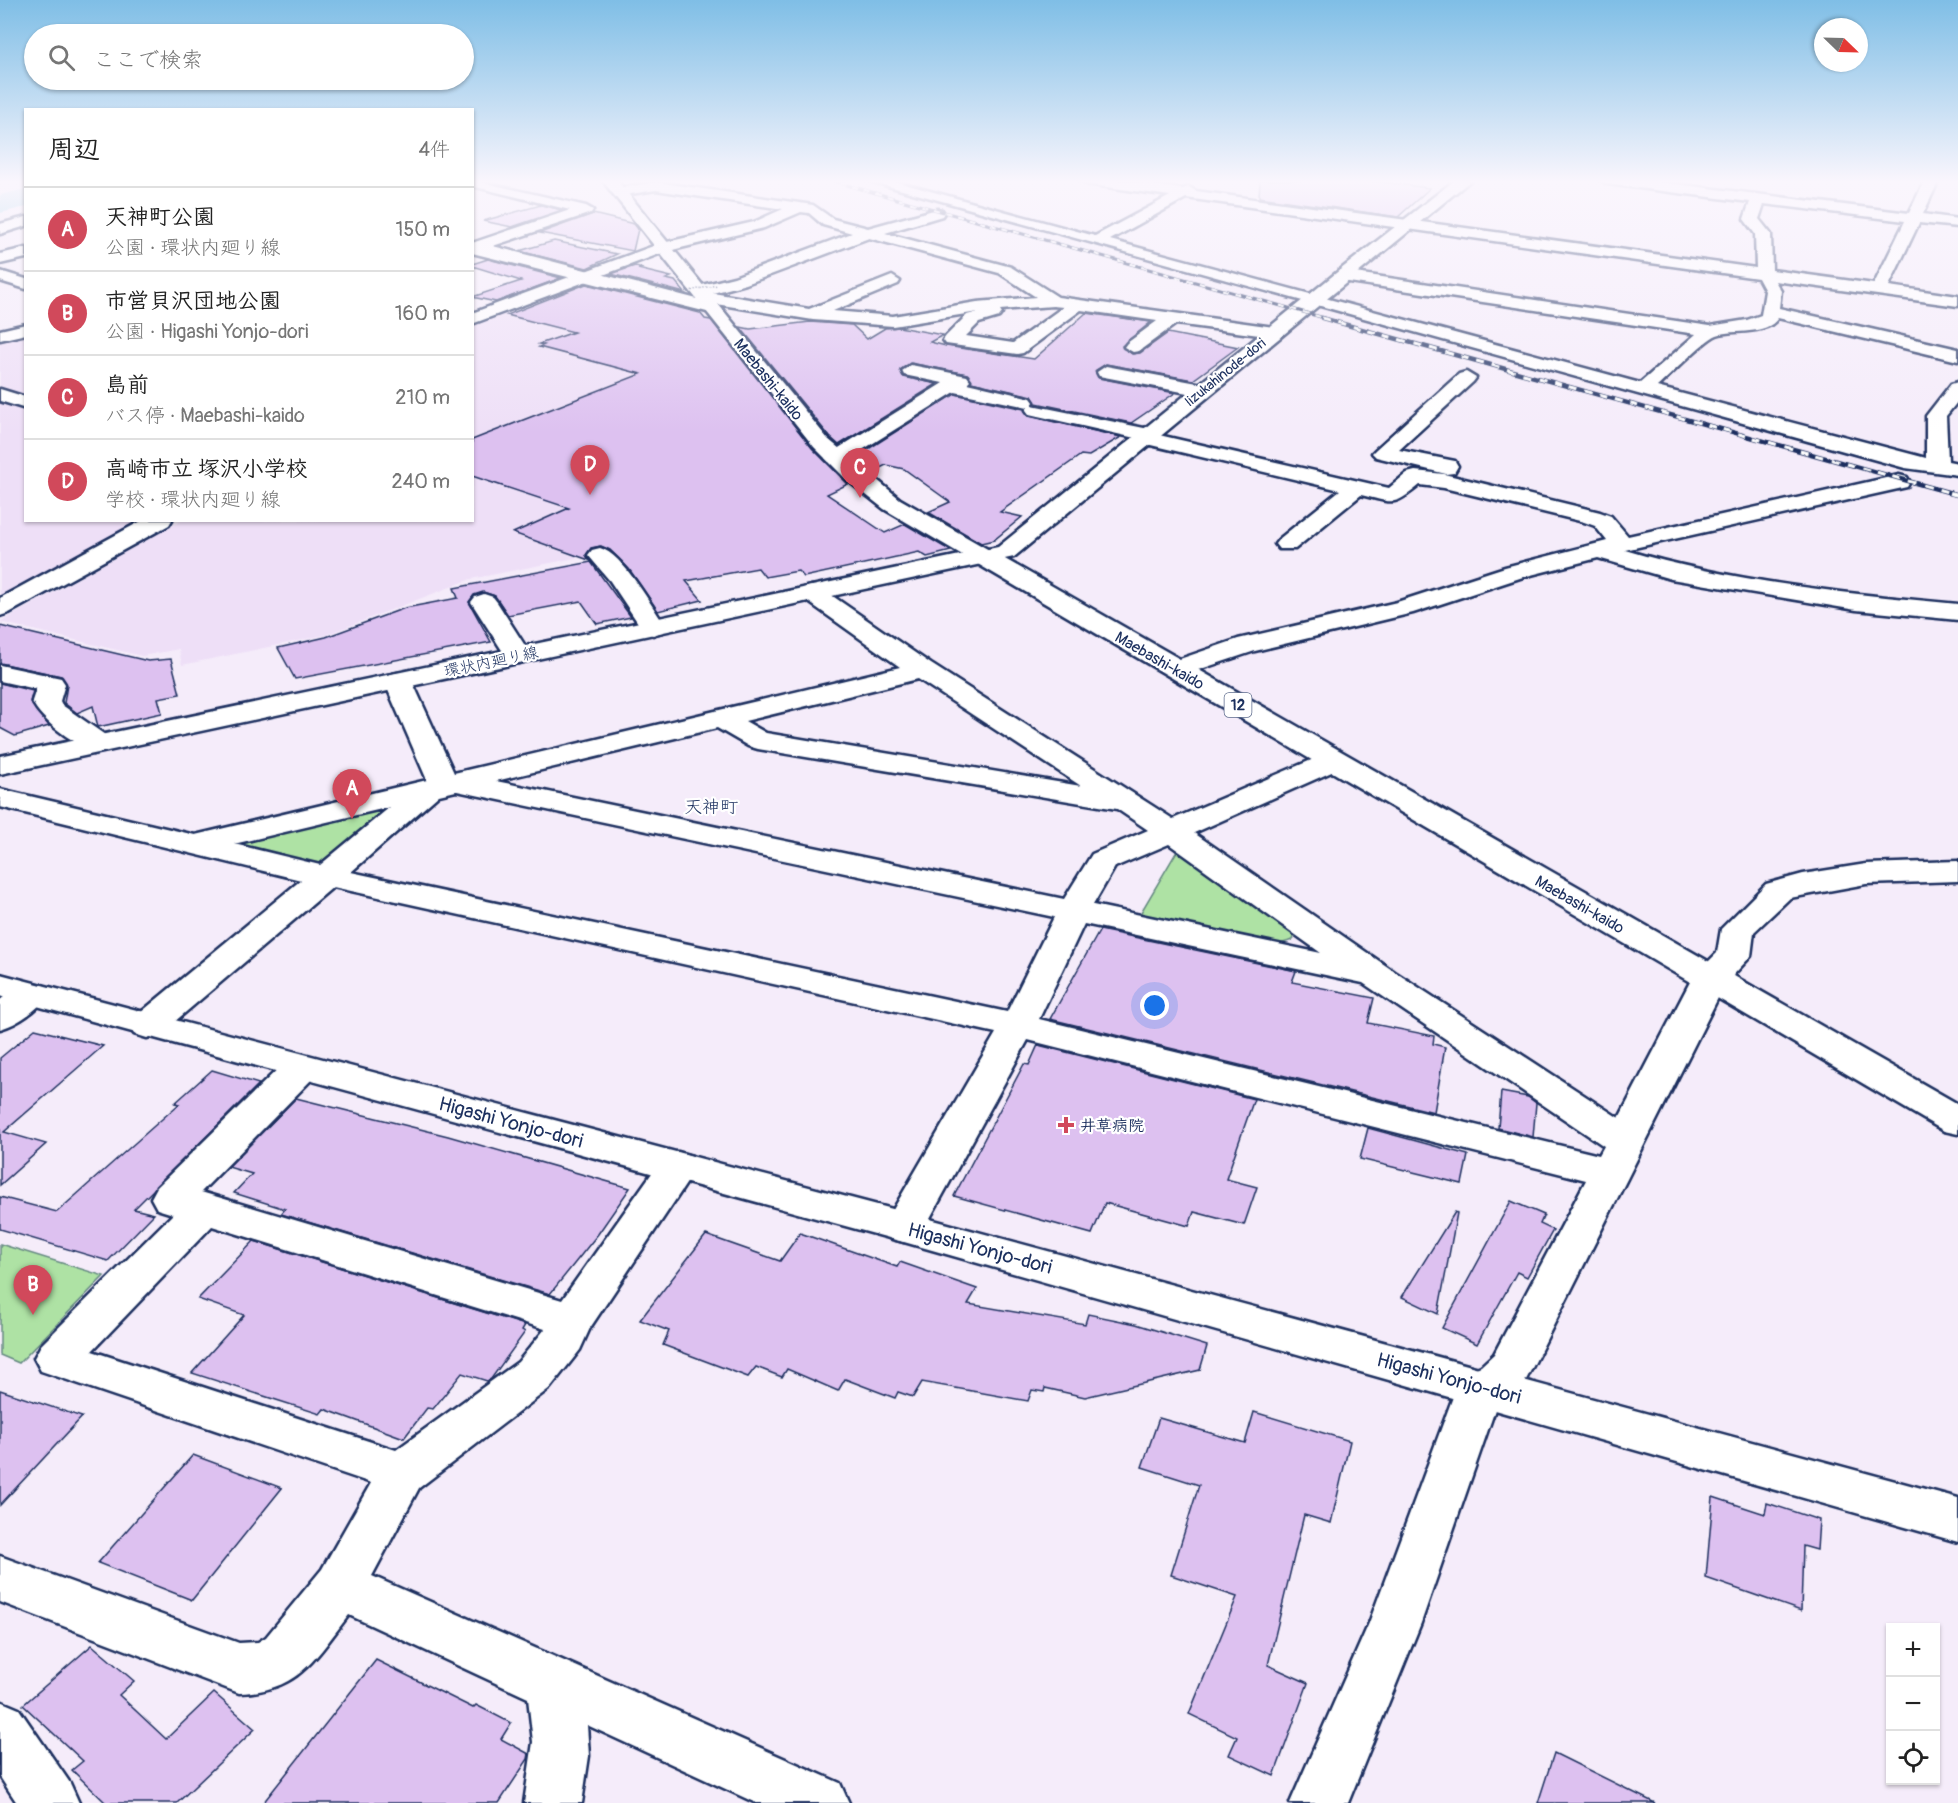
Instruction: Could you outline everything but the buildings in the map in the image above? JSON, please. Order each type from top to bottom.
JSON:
[{"type":"street","points":[[544,264],[587,275],[810,314],[903,321],[976,307],[1053,301],[1274,332]]},
{"type":"street","points":[[474,316],[618,264]]},
{"type":"street","name":"Maebashi-kaido","points":[[677,264],[810,430],[836,458],[892,504],[1958,1121]]},
{"type":"street","points":[[702,295],[751,279],[781,264]]},
{"type":"street","points":[[983,264],[1005,270],[1053,301]]},
{"type":"street","points":[[1180,264],[1912,463],[1958,469]]},
{"type":"street","name":"Iizukahinode-dori","points":[[982,558],[1006,552],[1357,264]]},
{"type":"street","points":[[1688,264],[1958,301]]},
{"type":"street","points":[[1342,276],[1710,331],[1751,325],[1769,318],[1773,291],[1764,275],[1764,264]]},
{"type":"street","points":[[1879,291],[1893,264]]},
{"type":"street","points":[[0,276],[24,283]]},
{"type":"street","points":[[810,314],[892,281]]},
{"type":"street","points":[[1012,306],[973,319],[951,340],[1017,349],[1077,305]]},
{"type":"street","points":[[1771,311],[1953,351]]},
{"type":"street","points":[[1133,347],[1174,317]]},
{"type":"street","points":[[1643,390],[1710,331]]},
{"type":"street","points":[[836,458],[978,369]]},
{"type":"street","points":[[911,371],[1147,437],[1393,496],[1416,478],[1434,480],[1592,517],[1603,521],[1610,547]]},
{"type":"street","points":[[1106,372],[1203,390]]},
{"type":"street","points":[[1434,480],[1447,466],[1383,453],[1466,378]]},
{"type":"street","points":[[1936,466],[1936,416],[1958,388]]},
{"type":"street","points":[[0,395],[24,402]]},
{"type":"street","points":[[1177,669],[1247,645],[1404,608],[1514,572],[1610,547],[1899,482]]},
{"type":"street","points":[[1287,544],[1358,488]]},
{"type":"street","points":[[0,608],[157,522]]},
{"type":"street","points":[[1610,547],[1671,572],[1856,602],[1958,612]]},
{"type":"street","points":[[600,555],[619,577],[653,627]]},
{"type":"street","name":"環状内廻り線","points":[[0,765],[982,558]]},
{"type":"street","points":[[812,593],[922,670],[1172,832],[1376,975],[1618,1157]]},
{"type":"street","points":[[484,602],[518,656]]},
{"type":"street","points":[[193,845],[922,670]]},
{"type":"street","points":[[0,673],[51,684],[46,701],[50,710],[98,743]]},
{"type":"street","points":[[399,681],[444,785]]},
{"type":"street","points":[[722,719],[758,740],[1129,804]]},
{"type":"street","points":[[904,1227],[1018,1026],[1073,912],[1103,861],[1333,761]]},
{"type":"street","points":[[147,1026],[326,876],[444,785],[1376,975]]},
{"type":"street","points":[[0,798],[326,876],[1618,1157]]},
{"type":"street","points":[[1319,1803],[1395,1623],[1480,1386],[1497,1379],[1510,1367],[1710,978],[1734,956],[1738,929],[1778,891],[1803,884],[1866,874],[1958,871]]},
{"type":"street","name":"Higashi Yonjo-dori","points":[[10,999],[147,1026],[678,1166],[1958,1520]]},
{"type":"street","points":[[302,1067],[171,1198],[572,1320]]},
{"type":"street","points":[[0,1578],[238,1668],[263,1667],[285,1655],[340,1586],[402,1473],[534,1375],[564,1337],[572,1320],[678,1166]]},
{"type":"street","points":[[204,1208],[57,1359],[402,1473]]},
{"type":"street","points":[[340,1586],[820,1803]]},
{"type":"street","points":[[552,1682],[561,1722],[562,1761],[553,1803]]},
{"type":"street","points":[[0,1728],[50,1803]]},
{"type":"shaded area","points":[[590,280],[665,298],[660,301],[675,305],[697,305],[746,371],[595,554],[471,579],[326,635],[182,665],[179,649],[142,656],[0,622],[179,522],[474,522],[474,325]]},
{"type":"shaded area","points":[[24,332],[24,395],[0,387],[0,339]]},
{"type":"shaded area","points":[[0,403],[24,411],[24,522],[138,522],[0,596]]},
{"type":"green space","points":[[420,794],[325,872],[211,845]]},
{"type":"green space","points":[[1177,851],[1296,932],[1293,940],[1273,946],[1137,919]]},
{"type":"green space","points":[[0,1244],[104,1276],[19,1363],[0,1355]]},
{"type":"railway","points":[[1131,264],[1328,319]]},
{"type":"railway","points":[[1322,318],[1955,494]]},
{"type":"railway","points":[[1950,493],[1958,495]]},
{"type":"place","name":"高崎市立 塚沢小学校","points":[[590,495]]},
{"type":"place","name":"島前","points":[[860,498]]},
{"type":"place","name":"天神町公園","points":[[352,819]]},
{"type":"place","name":"井草病院","points":[[1066,1125]]},
{"type":"place","name":"市営貝沢団地公園","points":[[33,1315]]},
{"type":"district","name":"天神町","points":[[711,807]]}]
